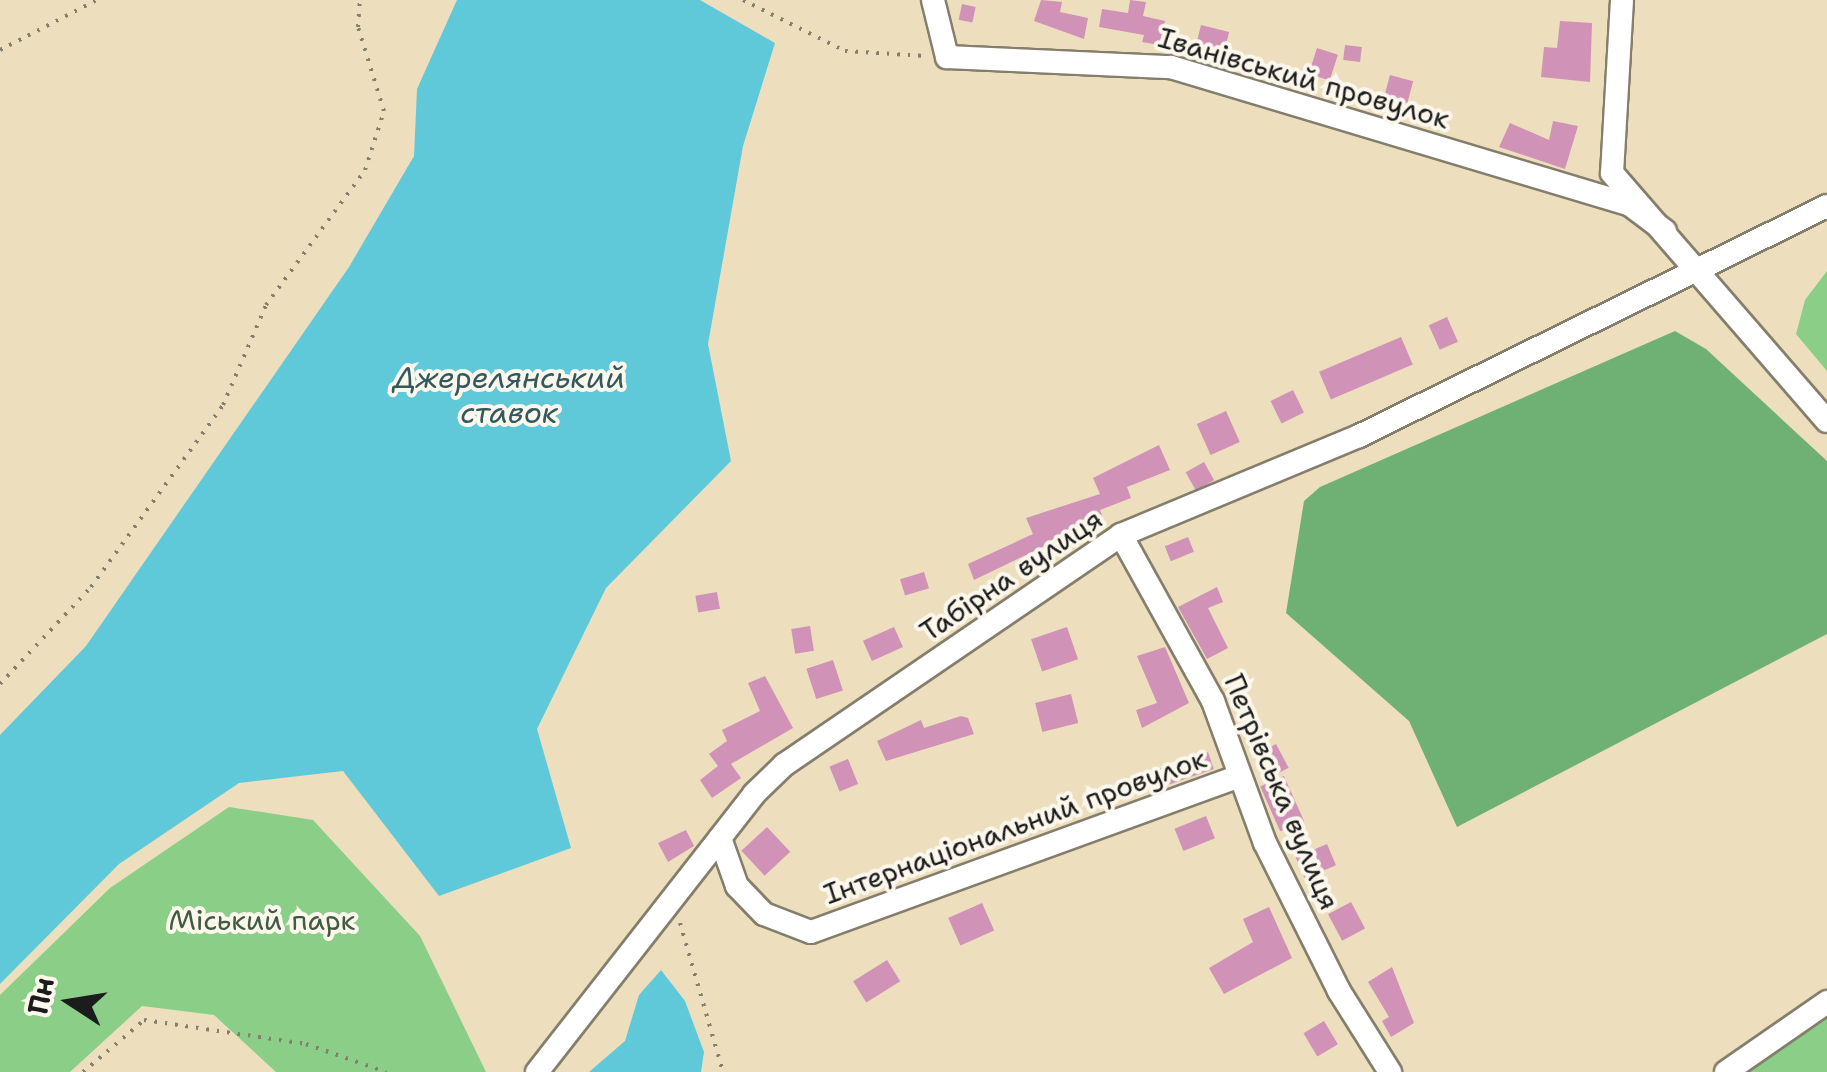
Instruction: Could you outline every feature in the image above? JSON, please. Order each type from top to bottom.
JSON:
[{"type":"street","points":[[932,0],[947,57]]},
{"type":"street","points":[[1622,0],[1612,172],[1827,421]]},
{"type":"street","name":"Іванівський провулок","points":[[947,57],[1171,67],[1629,204],[1665,232]]},
{"type":"street","name":"Табірна вулиця","points":[[537,1072],[720,838],[784,765],[1121,535],[1360,436],[1700,274],[1827,206]]},
{"type":"street","name":"Петрівська вулиця","points":[[1121,535],[1214,701],[1265,844],[1339,991],[1390,1072]]},
{"type":"street","name":"Інтернаціональний провулок","points":[[720,838],[737,886],[764,914],[810,932],[1240,776]]},
{"type":"street","points":[[1726,1072],[1827,1002]]},
{"type":"path","points":[[0,50],[96,0]]},
{"type":"path","points":[[0,684],[90,587],[223,405],[266,305],[365,170],[384,111],[380,80],[358,26],[360,0]]},
{"type":"path","points":[[743,0],[845,51],[947,57]]},
{"type":"path","points":[[672,901],[696,964],[723,1072]]},
{"type":"path","points":[[83,1072],[144,1020],[306,1044],[386,1072]]},
{"type":"green space","points":[[1827,271],[1827,371],[1796,334],[1805,300]]},
{"type":"green space","points":[[1675,331],[1706,349],[1827,461],[1827,634],[1457,827],[1409,721],[1286,613],[1304,501],[1320,487]]},
{"type":"green space","name":"Міський парк","points":[[229,807],[313,820],[420,936],[486,1072],[276,1072],[214,1015],[142,1006],[70,1072],[0,1072],[0,995],[110,888]]},
{"type":"green space","points":[[1827,1013],[1827,1072],[1741,1072]]},
{"type":"water","name":"Джерелянський ставок","points":[[457,0],[700,0],[775,43],[743,146],[708,344],[731,461],[606,588],[537,729],[571,848],[439,896],[343,771],[239,783],[119,864],[0,984],[0,735],[86,646],[349,267],[414,156],[417,89]]},
{"type":"water","points":[[661,970],[685,1001],[704,1052],[701,1072],[589,1072],[625,1041],[639,995]]},
{"type":"building","points":[[1041,0],[1062,2],[1060,12],[1088,18],[1084,39],[1034,21]]},
{"type":"building","points":[[1130,0],[1146,2],[1143,16],[1165,21],[1159,45],[1142,42],[1144,35],[1099,27],[1102,9],[1128,13]]},
{"type":"building","points":[[962,4],[976,7],[972,23],[959,20]]},
{"type":"building","points":[[1560,21],[1592,23],[1590,82],[1541,77],[1544,47],[1557,48]]},
{"type":"building","points":[[1201,25],[1229,32],[1224,54],[1195,47]]},
{"type":"building","points":[[1345,45],[1362,47],[1360,62],[1343,60]]},
{"type":"building","points":[[1317,48],[1338,55],[1330,80],[1309,74]]},
{"type":"building","points":[[1390,75],[1413,81],[1405,111],[1382,105]]},
{"type":"building","points":[[1553,121],[1578,126],[1565,169],[1499,147],[1510,123],[1549,140]]},
{"type":"building","points":[[1447,317],[1458,342],[1440,350],[1429,325]]},
{"type":"building","points":[[1401,337],[1413,365],[1331,399],[1319,372]]},
{"type":"building","points":[[1293,390],[1304,412],[1281,423],[1271,401]]},
{"type":"building","points":[[1226,411],[1240,442],[1211,455],[1197,424]]},
{"type":"building","points":[[1159,445],[1170,470],[1127,487],[1131,498],[1100,510],[1103,518],[974,580],[968,564],[1033,534],[1026,518],[1100,494],[1093,478]]},
{"type":"building","points":[[1204,462],[1214,480],[1196,491],[1186,472]]},
{"type":"building","points":[[1188,537],[1194,552],[1171,561],[1165,546]]},
{"type":"building","points":[[924,572],[929,588],[905,596],[900,579]]},
{"type":"building","points":[[1217,587],[1223,602],[1208,608],[1228,648],[1207,659],[1178,607]]},
{"type":"building","points":[[717,592],[720,609],[698,613],[695,596]]},
{"type":"building","points":[[810,626],[814,651],[795,654],[791,629]]},
{"type":"building","points":[[894,627],[903,647],[872,661],[863,641]]},
{"type":"building","points":[[1067,627],[1078,659],[1042,672],[1031,639]]},
{"type":"building","points":[[1165,647],[1189,703],[1142,728],[1136,710],[1157,703],[1137,656]]},
{"type":"building","points":[[833,660],[843,690],[816,699],[806,669]]},
{"type":"building","points":[[765,676],[793,728],[731,764],[741,778],[712,798],[700,780],[718,766],[709,754],[727,741],[722,730],[760,711],[748,683]]},
{"type":"building","points":[[1071,694],[1078,723],[1042,732],[1035,703]]},
{"type":"building","points":[[961,716],[968,718],[974,734],[886,761],[877,741],[921,720],[924,728]]},
{"type":"building","points":[[1276,744],[1289,768],[1275,775],[1262,752]]},
{"type":"building","points":[[1208,752],[1214,769],[1159,788],[1153,771]]},
{"type":"building","points":[[848,759],[858,784],[840,792],[829,766]]},
{"type":"building","points":[[1284,776],[1304,821],[1280,831],[1260,787]]},
{"type":"building","points":[[1206,816],[1215,838],[1183,851],[1174,829]]},
{"type":"building","points":[[767,827],[790,852],[765,876],[741,851]]},
{"type":"building","points":[[686,830],[694,846],[668,862],[658,843]]},
{"type":"building","points":[[1327,844],[1336,865],[1305,878],[1296,857]]},
{"type":"building","points":[[1351,902],[1365,928],[1342,941],[1328,914]]},
{"type":"building","points":[[982,903],[994,930],[960,945],[948,918]]},
{"type":"building","points":[[1269,907],[1292,958],[1224,994],[1209,968],[1253,942],[1243,919]]},
{"type":"building","points":[[887,960],[900,981],[866,1002],[853,981]]},
{"type":"building","points":[[1392,967],[1414,1023],[1391,1037],[1382,1021],[1389,1017],[1368,982]]},
{"type":"building","points":[[1324,1021],[1338,1044],[1317,1057],[1303,1033]]}]
